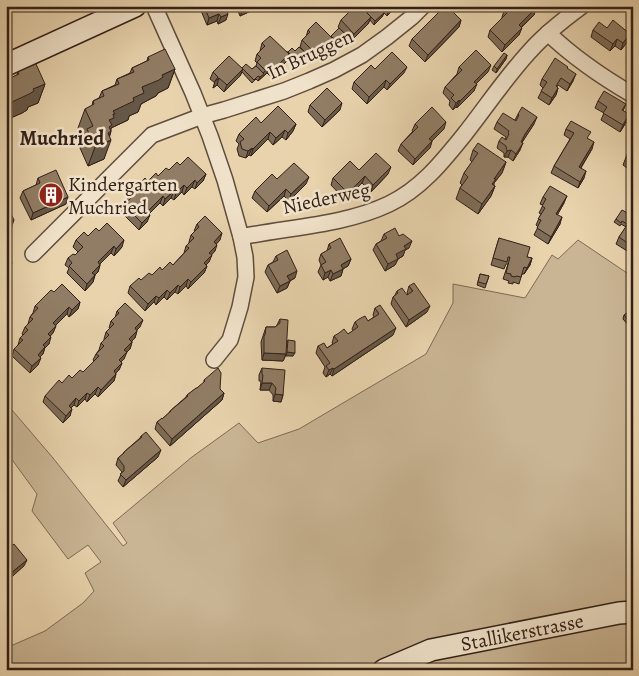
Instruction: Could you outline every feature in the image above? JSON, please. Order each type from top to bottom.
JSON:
[{"type":"street","points":[[6,65],[135,6]]},
{"type":"street","points":[[154,6],[202,116],[225,180],[245,257],[246,277],[242,299],[230,340],[214,360]]},
{"type":"street","name":"In Bruggen","points":[[33,254],[152,135],[202,116],[284,91],[334,70],[362,55],[387,38],[423,6]]},
{"type":"street","name":"Niederweg","points":[[241,237],[365,214],[411,192],[429,176],[450,152],[530,51],[548,33],[582,6]]},
{"type":"street","points":[[548,33],[580,61],[633,95]]},
{"type":"street","name":"Stallikerstrasse","points":[[384,670],[430,650],[619,613],[633,612]]},
{"type":"shaded area","points":[[578,240],[633,277],[633,670],[6,670],[6,648],[45,631],[83,603],[94,591],[85,573],[101,562],[88,545],[68,559],[32,511],[37,494],[8,454],[6,443],[6,403],[53,458],[123,546],[127,543],[113,523],[192,457],[239,423],[258,443],[299,429],[426,354],[453,303],[453,284],[525,298],[552,255],[558,259]]},
{"type":"building","points":[[204,6],[225,6],[228,14],[221,17],[219,14],[209,18]]},
{"type":"building","points":[[241,6],[250,6],[243,10]]},
{"type":"building","points":[[355,6],[360,6],[371,17],[354,34],[341,20]]},
{"type":"building","points":[[374,6],[377,6],[384,13],[375,21],[367,13]]},
{"type":"building","points":[[445,6],[461,20],[428,55],[412,39]]},
{"type":"building","points":[[509,6],[534,6],[536,8],[519,25],[522,28],[505,45],[490,30],[507,13],[504,11]]},
{"type":"building","points":[[613,20],[630,34],[623,43],[617,39],[613,44],[593,30],[599,22],[607,28]]},
{"type":"building","points":[[316,22],[332,38],[316,54],[302,40]]},
{"type":"building","points":[[339,28],[347,36],[339,44],[331,36]]},
{"type":"building","points":[[270,36],[289,54],[273,70],[269,66],[265,70],[257,62],[261,58],[257,54],[265,46],[262,43]]},
{"type":"building","points":[[299,47],[308,55],[303,59],[300,56],[296,60],[288,52],[292,48],[295,51]]},
{"type":"building","points":[[165,49],[175,69],[162,75],[163,77],[159,80],[142,87],[144,93],[133,98],[134,101],[113,111],[115,114],[113,114],[114,118],[109,120],[112,125],[109,127],[111,131],[108,133],[111,140],[95,147],[87,129],[93,126],[85,109],[94,104],[93,101],[104,96],[102,91],[119,84],[117,79],[134,72],[132,68],[149,60],[148,57]]},
{"type":"building","points":[[476,50],[491,65],[474,82],[477,84],[456,103],[451,98],[454,95],[445,87],[462,70],[459,67]]},
{"type":"building","points":[[392,52],[407,67],[390,84],[386,80],[369,97],[354,82],[371,65],[375,69]]},
{"type":"building","points":[[504,53],[507,55],[497,69],[494,66]]},
{"type":"building","points":[[229,56],[243,69],[227,85],[219,78],[215,81],[218,77],[213,72]]},
{"type":"building","points":[[555,58],[576,74],[570,84],[561,78],[552,98],[541,91],[547,82],[542,79]]},
{"type":"building","points":[[36,64],[45,84],[12,102],[11,100],[6,102],[6,80]]},
{"type":"building","points":[[246,64],[252,69],[256,66],[264,74],[254,80],[242,68]]},
{"type":"building","points":[[327,88],[342,103],[325,120],[310,105]]},
{"type":"building","points":[[604,91],[626,104],[622,110],[629,114],[623,125],[603,113],[607,107],[598,101]]},
{"type":"building","points":[[278,106],[296,124],[288,133],[285,130],[276,138],[270,132],[253,149],[248,151],[242,149],[240,142],[244,139],[239,134],[256,117],[261,123]]},
{"type":"building","points":[[432,107],[446,122],[429,139],[432,141],[415,159],[401,144],[418,127],[415,124]]},
{"type":"building","points":[[522,107],[537,117],[525,134],[521,142],[523,143],[516,154],[511,150],[507,151],[506,146],[499,141],[502,137],[506,140],[509,131],[497,122],[503,113],[516,121]]},
{"type":"building","points":[[571,121],[591,132],[587,138],[594,142],[579,167],[586,171],[580,182],[554,166],[574,133],[566,129]]},
{"type":"building","points":[[478,143],[506,162],[494,179],[496,179],[492,184],[495,186],[482,204],[460,188],[468,177],[464,173],[478,153],[473,150]]},
{"type":"building","points":[[633,146],[633,163],[626,158]]},
{"type":"building","points":[[376,153],[391,167],[373,185],[365,176],[348,193],[333,178],[350,161],[359,170]]},
{"type":"building","points":[[188,157],[206,174],[197,183],[195,180],[187,188],[184,185],[176,193],[174,191],[165,199],[163,196],[147,212],[150,215],[142,223],[124,205],[132,197],[129,195],[145,178],[148,181],[156,173],[158,176],[166,168],[169,170],[177,162],[180,165]]},
{"type":"building","points":[[294,163],[309,177],[291,194],[286,189],[269,206],[255,191],[272,174],[277,179]]},
{"type":"building","points":[[56,170],[68,197],[33,213],[23,191],[40,183],[38,178]]},
{"type":"building","points":[[550,186],[567,196],[556,214],[562,217],[551,237],[537,228],[541,220],[538,219],[545,208],[542,206],[546,199],[543,197]]},
{"type":"building","points":[[6,203],[14,220],[9,222],[12,228],[9,229],[11,234],[8,235],[11,242],[7,244],[11,251],[7,253],[12,263],[8,264],[11,270],[8,271],[10,276],[7,278],[10,285],[6,287]]},
{"type":"building","points":[[622,210],[633,216],[627,224],[622,221],[621,223],[616,219]]},
{"type":"building","points":[[205,216],[222,233],[214,242],[217,245],[209,253],[212,255],[204,263],[207,266],[191,282],[188,279],[170,293],[167,290],[159,298],[156,296],[148,304],[130,286],[139,278],[141,280],[149,273],[152,275],[160,267],[162,270],[170,262],[173,265],[189,248],[186,246],[194,238],[191,235],[199,227],[197,224]]},
{"type":"building","points":[[629,222],[633,225],[633,247],[619,237]]},
{"type":"building","points":[[107,223],[124,240],[116,249],[114,246],[98,262],[100,265],[92,273],[95,275],[87,284],[69,266],[72,263],[68,258],[73,254],[75,255],[83,247],[76,240],[84,232],[88,236],[96,228],[99,231]]},
{"type":"building","points":[[395,228],[399,236],[403,234],[412,241],[404,246],[406,249],[396,254],[398,259],[388,264],[376,244],[387,238],[384,234]]},
{"type":"building","points":[[340,238],[351,259],[341,265],[343,269],[333,274],[331,270],[325,273],[321,265],[326,262],[321,254],[331,248],[329,244]]},
{"type":"building","points":[[499,238],[530,247],[527,257],[532,258],[527,268],[524,267],[521,277],[511,276],[511,274],[506,273],[510,257],[508,257],[507,262],[493,258]]},
{"type":"building","points":[[287,250],[297,271],[287,276],[290,281],[280,286],[268,265],[278,260],[276,256]]},
{"type":"building","points":[[480,274],[489,276],[486,284],[478,282]]},
{"type":"building","points":[[414,283],[430,306],[409,320],[393,297],[402,288],[407,295],[413,291],[409,286]]},
{"type":"building","points":[[62,284],[80,302],[72,310],[69,307],[53,323],[56,326],[48,334],[51,337],[43,345],[45,347],[38,355],[41,358],[32,366],[14,349],[23,340],[20,338],[28,330],[25,327],[33,319],[30,317],[38,308],[35,306],[51,290],[54,292]]},
{"type":"building","points":[[125,303],[143,320],[135,328],[137,331],[129,339],[132,342],[124,350],[127,352],[119,360],[122,363],[114,371],[116,374],[101,390],[98,387],[90,395],[87,393],[79,401],[76,398],[69,406],[72,409],[66,416],[45,396],[59,380],[62,383],[69,375],[72,378],[80,370],[83,372],[99,356],[96,354],[104,346],[101,343],[109,335],[106,332],[114,324],[111,321]]},
{"type":"building","points":[[380,305],[396,328],[334,369],[329,370],[326,366],[330,363],[318,346],[324,343],[327,348],[338,341],[334,336],[344,329],[348,334],[358,327],[355,322],[359,319],[365,316],[368,321],[379,314],[375,308]]},
{"type":"building","points":[[628,312],[633,317],[631,324],[624,315]]},
{"type":"building","points":[[280,319],[288,320],[286,354],[264,353],[266,327],[275,327],[280,323]]},
{"type":"building","points":[[288,340],[295,341],[295,353],[287,352]]},
{"type":"building","points":[[218,368],[221,373],[220,389],[224,393],[172,439],[157,422]]},
{"type":"building","points":[[262,368],[285,370],[283,395],[275,394],[276,388],[272,383],[262,383]]},
{"type":"building","points":[[146,432],[161,450],[126,480],[120,474],[124,471],[124,466],[118,458]]},
{"type":"building","points":[[6,535],[10,540],[6,544]]},
{"type":"building","points":[[14,544],[27,560],[6,577],[6,550]]},
{"type":"place","name":"Kindergarten Muchried","points":[[51,195]]},
{"type":"district","name":"Muchried","points":[[62,138]]}]
